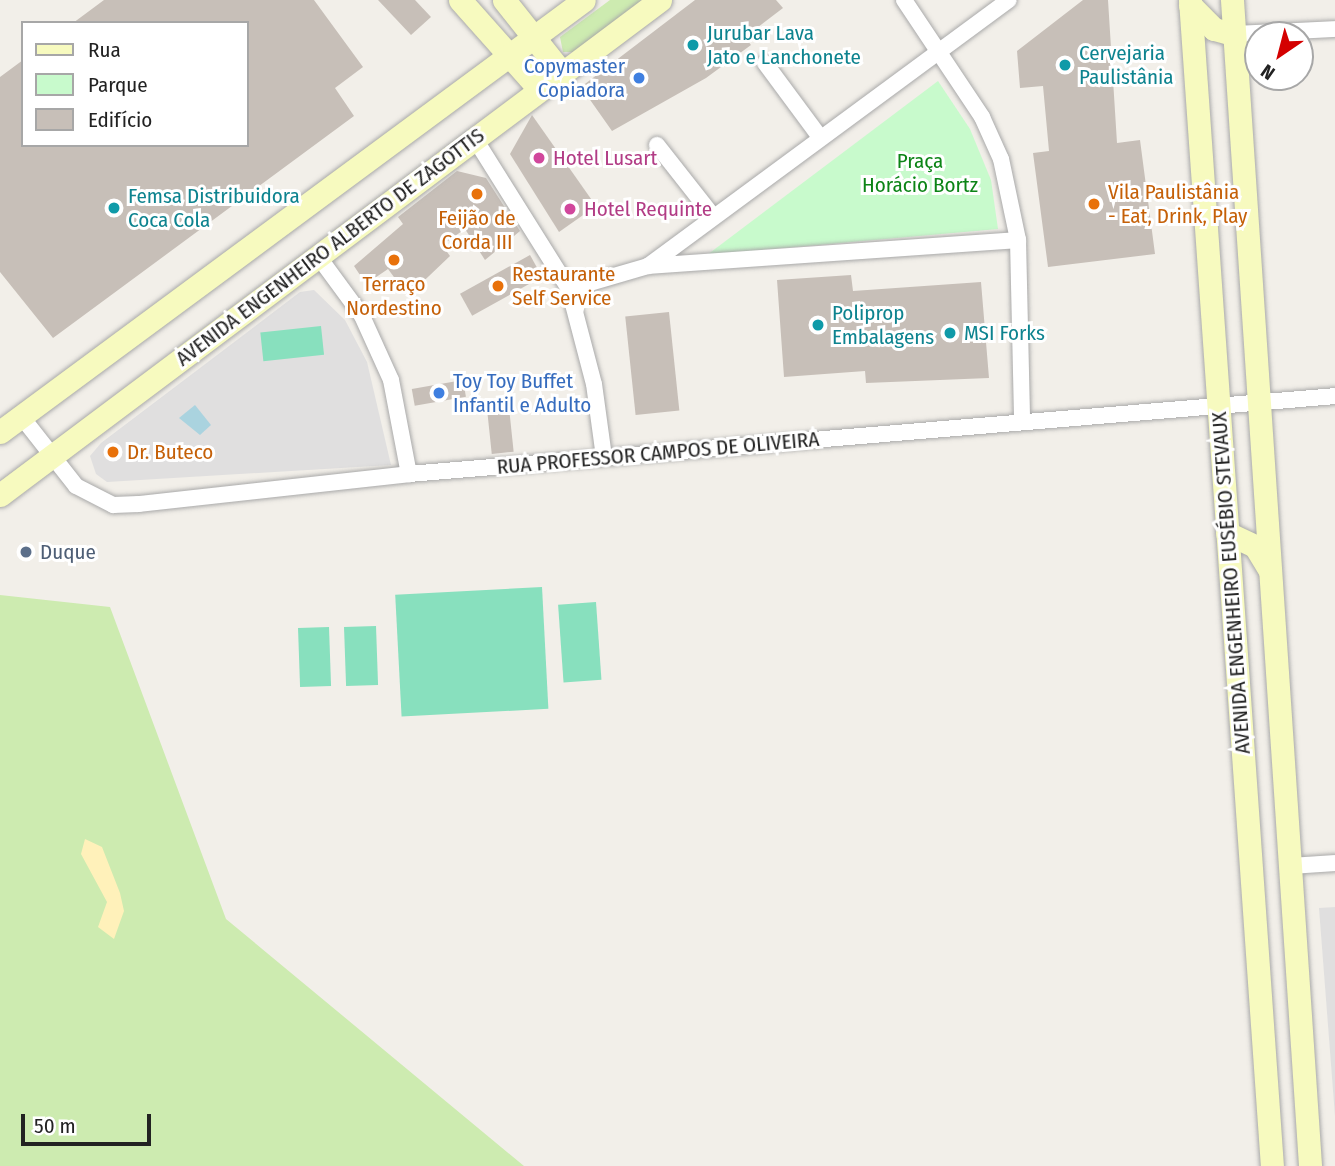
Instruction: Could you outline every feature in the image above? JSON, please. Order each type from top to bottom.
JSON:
[{"type":"main road","points":[[462,0],[475,0]]},
{"type":"main road","points":[[462,0],[540,90]]},
{"type":"main road","points":[[504,0],[536,34],[562,73]]},
{"type":"main road","points":[[0,432],[584,0]]},
{"type":"main road","name":"AVENIDA ENGENHEIRO ALBERTO DE ZAGOTTIS","points":[[0,495],[660,0]]},
{"type":"main road","name":"AVENIDA ENGENHEIRO EUSÉBIO STEVAUX","points":[[1232,0],[1310,1166]]},
{"type":"main road","points":[[1190,3],[1214,29],[1233,34]]},
{"type":"main road","name":"AVENIDA ENGENHEIRO EUSÉBIO STEVAUX","points":[[1190,3],[1272,1166]]},
{"type":"main road","points":[[1227,533],[1263,553],[1272,579]]},
{"type":"street","points":[[904,0],[941,51],[1001,159],[1018,240],[1022,422]]},
{"type":"street","points":[[648,265],[819,136],[1009,0]]},
{"type":"street","points":[[1233,34],[1335,30]]},
{"type":"street","points":[[765,63],[819,136]]},
{"type":"street","points":[[475,139],[569,289],[592,372],[604,457]]},
{"type":"street","points":[[657,145],[712,215]]},
{"type":"street","points":[[569,289],[648,265],[1018,240]]},
{"type":"street","points":[[318,256],[362,316],[391,380],[409,474]]},
{"type":"street","name":"RUA PROFESSOR CAMPOS DE OLIVEIRA","points":[[21,416],[76,486],[113,505],[231,498],[409,474],[1335,397]]},
{"type":"street","points":[[1290,866],[1335,863]]},
{"type":"shaded area","points":[[314,290],[345,320],[367,362],[391,465],[107,482],[96,474],[90,456],[101,443],[300,292]]},
{"type":"shaded area","points":[[1335,907],[1335,1116],[1319,908]]},
{"type":"green space","points":[[610,0],[646,0],[576,52],[563,52],[560,37]]},
{"type":"green space","name":"Praça Horácio Bortz","points":[[938,81],[970,129],[991,180],[998,229],[707,255]]},
{"type":"green space","points":[[321,326],[324,355],[263,361],[260,332]]},
{"type":"green space","points":[[542,587],[548,709],[402,717],[395,595]]},
{"type":"green space","points":[[0,595],[110,607],[226,919],[524,1166],[0,1166]]},
{"type":"green space","points":[[596,602],[601,680],[564,682],[558,605]]},
{"type":"green space","points":[[376,626],[378,685],[346,686],[344,627]]},
{"type":"green space","points":[[329,627],[331,686],[300,687],[298,628]]},
{"type":"sand","points":[[85,839],[102,847],[120,893],[124,911],[114,939],[98,927],[107,902],[81,854]]},
{"type":"water","points":[[195,405],[211,425],[200,435],[179,418]]},
{"type":"building","name":"Femsa Distribuidora Coca Cola","points":[[104,0],[314,0],[363,67],[335,88],[354,116],[53,338],[0,272],[0,77],[21,61],[21,147],[248,147],[248,21],[76,21]]},
{"type":"building","points":[[378,0],[415,0],[431,17],[411,35]]},
{"type":"building","points":[[695,0],[776,0],[783,8],[745,37],[751,45],[706,78],[612,131],[581,87]]},
{"type":"building","points":[[1083,0],[1108,0],[1117,143],[1140,140],[1155,254],[1048,267],[1033,153],[1049,151],[1043,86],[1020,88],[1017,51]]},
{"type":"building","points":[[532,115],[596,206],[559,232],[510,154]]},
{"type":"building","points":[[457,171],[486,178],[520,231],[485,260],[465,229],[442,245],[450,256],[408,296],[388,269],[366,284],[354,266],[403,224],[398,217]]},
{"type":"building","name":"Restaurante Self Service","points":[[530,255],[542,277],[472,316],[460,294]]},
{"type":"building","points":[[851,275],[853,291],[981,282],[989,378],[866,383],[865,371],[784,377],[777,280]]},
{"type":"building","points":[[669,312],[679,410],[636,415],[625,317]]},
{"type":"building","name":"Toy Toy Buffet Infantil e Adulto","points":[[463,380],[466,397],[415,406],[412,389]]},
{"type":"building","points":[[508,398],[514,452],[492,454],[486,400]]},
{"type":"place","name":"Jurubar Lava Jato e Lanchonete","points":[[693,45]]},
{"type":"place","name":"Cervejaria Paulistânia","points":[[1065,65]]},
{"type":"place","name":"Copymaster Copiadora","points":[[639,78]]},
{"type":"place","name":"Hotel Lusart","points":[[539,158]]},
{"type":"place","name":"Feijão de Corda III","points":[[477,194]]},
{"type":"place","name":"Vila Paulistânia - Eat, Drink, Play","points":[[1094,204]]},
{"type":"place","name":"Femsa Distribuidora Coca Cola","points":[[114,208]]},
{"type":"place","name":"Hotel Requinte","points":[[570,209]]},
{"type":"place","name":"Terraço Nordestino","points":[[394,260]]},
{"type":"place","name":"Restaurante Self Service","points":[[498,286]]},
{"type":"place","name":"Poliprop Embalagens","points":[[818,325]]},
{"type":"place","name":"MSI Forks","points":[[950,333]]},
{"type":"place","name":"Toy Toy Buffet Infantil e Adulto","points":[[439,393]]},
{"type":"place","name":"Dr. Buteco","points":[[113,452]]},
{"type":"place","name":"Duque","points":[[26,552]]}]
